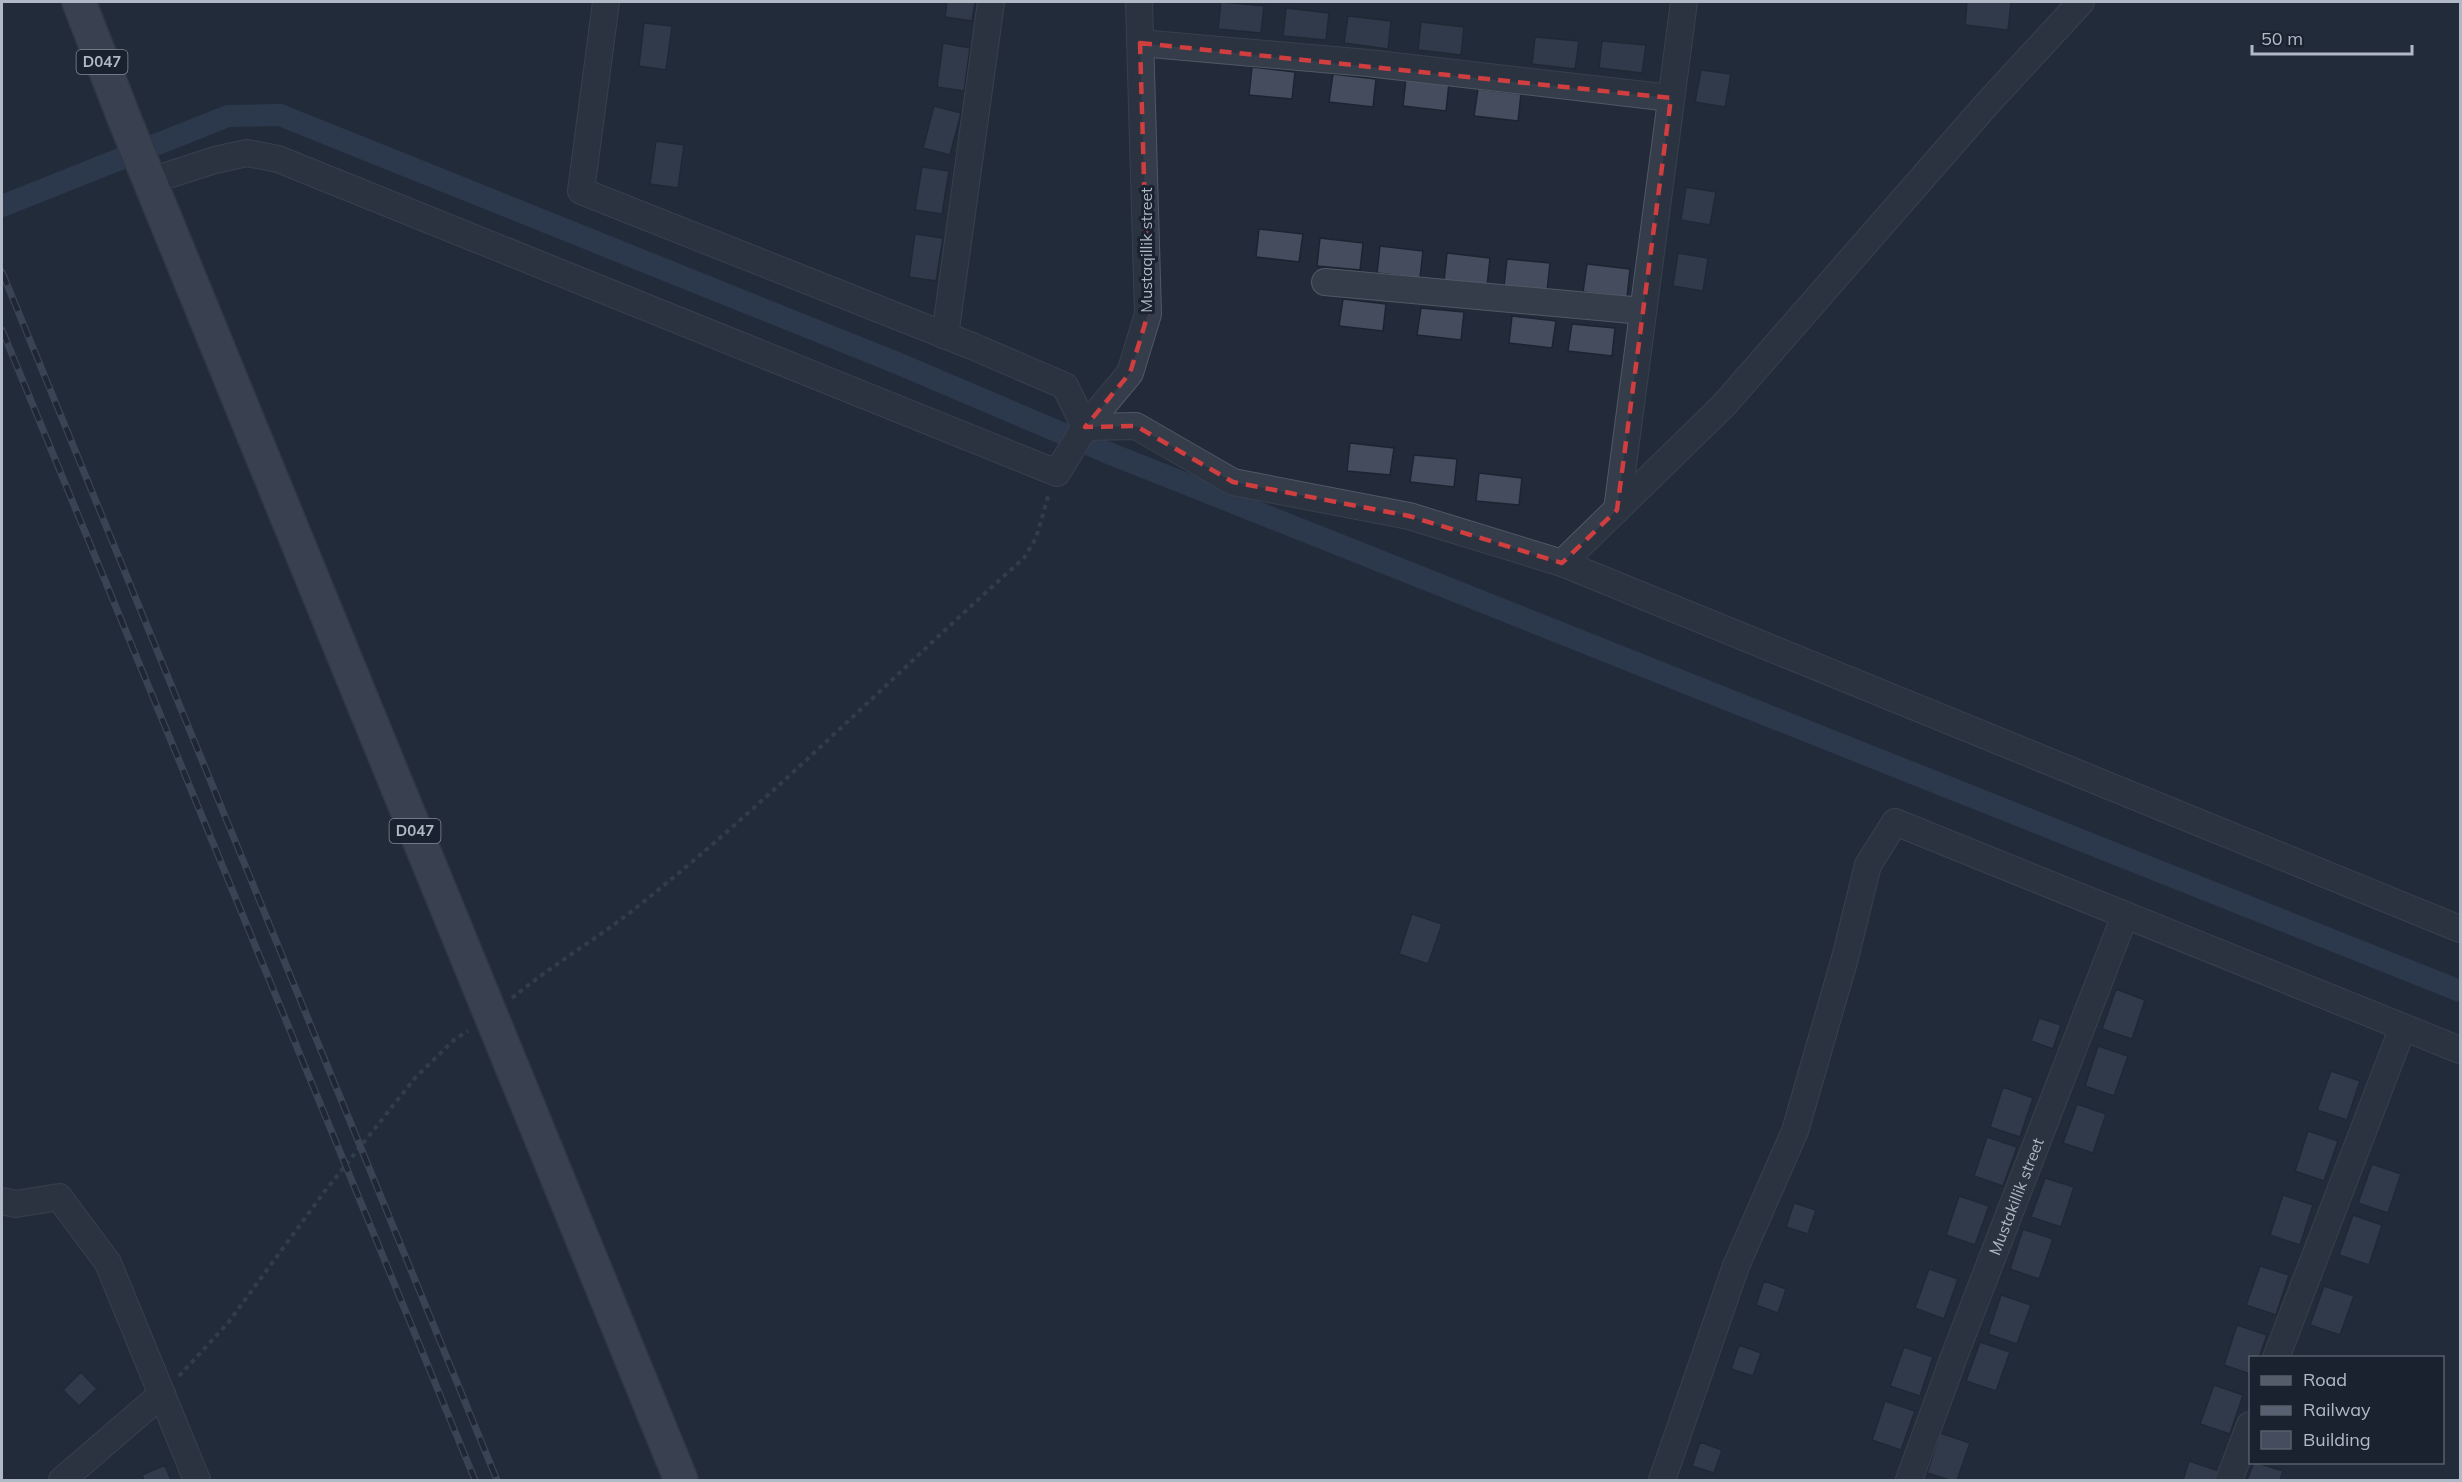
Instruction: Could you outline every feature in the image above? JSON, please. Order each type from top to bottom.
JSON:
[{"type":"main road","name":"D047","points":[[79,2],[126,123],[681,1480]]},
{"type":"street","points":[[606,2],[581,191],[1065,386],[1085,427],[1136,426],[1233,482],[1409,516],[1562,563],[2460,930]]},
{"type":"street","points":[[945,336],[990,2]]},
{"type":"street","name":"Mustaqillik street","points":[[1057,473],[1085,427],[1130,373],[1148,314],[1139,2]]},
{"type":"street","points":[[1617,510],[1684,2]]},
{"type":"street","points":[[1562,563],[1724,405],[1986,105],[2081,2]]},
{"type":"street","points":[[1140,43],[1368,63],[1671,98]]},
{"type":"street","points":[[150,181],[215,160],[247,153],[278,159],[1057,473]]},
{"type":"street","points":[[1325,282],[1643,311]]},
{"type":"street","points":[[1662,1480],[1736,1266],[1795,1131],[1845,957],[1868,865],[1894,822],[2460,1050]]},
{"type":"street","name":"Mustakillik street","points":[[1909,1480],[1955,1354],[2125,915]]},
{"type":"street","points":[[2277,1356],[2403,1027]]},
{"type":"street","points":[[2,1201],[16,1204],[59,1197],[108,1263],[197,1480]]},
{"type":"street","points":[[62,1480],[162,1394]]},
{"type":"street","points":[[2229,1480],[2249,1428]]},
{"type":"path","points":[[162,1394],[228,1323],[325,1191],[415,1078],[455,1039],[491,1016],[538,977],[636,907],[707,847],[794,772],[1024,558],[1036,538],[1046,499],[1057,473]]},
{"type":"highlighted area","points":[[1140,43],[1671,98],[1617,510],[1562,563],[1409,516],[1233,482],[1136,426],[1085,427],[1130,373],[1148,314]]},
{"type":"building","points":[[947,2],[975,2],[972,21],[945,17]]},
{"type":"building","points":[[1221,2],[1264,6],[1261,33],[1218,29]]},
{"type":"building","points":[[1967,2],[2011,2],[2008,30],[1965,25]]},
{"type":"building","points":[[1286,8],[1329,13],[1326,40],[1283,36]]},
{"type":"building","points":[[1348,16],[1391,21],[1388,49],[1344,43]]},
{"type":"building","points":[[1421,22],[1464,27],[1461,55],[1418,50]]},
{"type":"building","points":[[644,23],[672,26],[666,70],[639,66]]},
{"type":"building","points":[[1535,37],[1579,41],[1575,69],[1532,64]]},
{"type":"building","points":[[1602,41],[1646,45],[1642,73],[1599,68]]},
{"type":"building","points":[[943,43],[970,48],[964,91],[937,87]]},
{"type":"building","points":[[1252,67],[1295,72],[1292,99],[1249,95]]},
{"type":"building","points":[[1701,70],[1731,74],[1725,107],[1695,102]]},
{"type":"building","points":[[1333,74],[1376,79],[1373,107],[1329,102]]},
{"type":"building","points":[[1406,78],[1449,83],[1446,111],[1403,106]]},
{"type":"building","points":[[1478,89],[1521,94],[1518,121],[1474,116]]},
{"type":"building","points":[[934,106],[961,113],[950,155],[923,148]]},
{"type":"building","points":[[656,141],[684,145],[678,188],[650,184]]},
{"type":"building","points":[[922,167],[949,171],[942,214],[915,210]]},
{"type":"building","points":[[1686,187],[1716,192],[1710,225],[1681,220]]},
{"type":"building","points":[[1259,229],[1303,234],[1299,262],[1256,257]]},
{"type":"building","points":[[915,234],[943,238],[936,281],[909,277]]},
{"type":"building","points":[[1320,238],[1363,243],[1360,270],[1317,266]]},
{"type":"building","points":[[1380,246],[1423,251],[1420,278],[1377,273]]},
{"type":"building","points":[[1447,253],[1490,258],[1487,286],[1444,281]]},
{"type":"building","points":[[1678,253],[1708,258],[1703,291],[1673,286]]},
{"type":"building","points":[[1507,259],[1550,263],[1547,291],[1504,286]]},
{"type":"building","points":[[1587,264],[1630,269],[1627,297],[1583,292]]},
{"type":"building","points":[[1343,299],[1386,304],[1383,331],[1339,326]]},
{"type":"building","points":[[1421,308],[1464,312],[1461,340],[1417,335]]},
{"type":"building","points":[[1512,316],[1556,321],[1552,348],[1509,343]]},
{"type":"building","points":[[1572,324],[1615,328],[1612,356],[1568,351]]},
{"type":"building","points":[[1350,443],[1394,448],[1390,475],[1347,471]]},
{"type":"building","points":[[1414,455],[1457,459],[1454,487],[1410,482]]},
{"type":"building","points":[[1479,473],[1522,478],[1519,505],[1476,501]]},
{"type":"building","points":[[1412,914],[1442,924],[1428,964],[1399,954]]},
{"type":"building","points":[[2116,989],[2145,1000],[2132,1039],[2102,1029]]},
{"type":"building","points":[[2039,1018],[2061,1025],[2053,1049],[2031,1041]]},
{"type":"building","points":[[2098,1046],[2128,1056],[2114,1096],[2085,1086]]},
{"type":"building","points":[[2331,1071],[2360,1081],[2347,1120],[2317,1110]]},
{"type":"building","points":[[2003,1087],[2033,1098],[2020,1137],[1990,1127]]},
{"type":"building","points":[[2077,1104],[2106,1114],[2093,1153],[2063,1143]]},
{"type":"building","points":[[2308,1131],[2338,1141],[2324,1181],[2295,1171]]},
{"type":"building","points":[[1987,1137],[2017,1147],[2003,1186],[1974,1176]]},
{"type":"building","points":[[2372,1164],[2401,1174],[2388,1213],[2358,1203]]},
{"type":"building","points":[[2045,1178],[2074,1187],[2061,1227],[2031,1217]]},
{"type":"building","points":[[2283,1195],[2313,1205],[2300,1245],[2270,1235]]},
{"type":"building","points":[[1959,1196],[1989,1206],[1975,1245],[1946,1235]]},
{"type":"building","points":[[1794,1203],[1816,1210],[1808,1234],[1786,1227]]},
{"type":"building","points":[[2353,1215],[2382,1225],[2369,1265],[2339,1255]]},
{"type":"building","points":[[2023,1229],[2053,1239],[2039,1279],[2010,1269]]},
{"type":"building","points":[[2260,1266],[2289,1275],[2276,1315],[2246,1305]]},
{"type":"building","points":[[1929,1269],[1958,1279],[1944,1319],[1915,1308]]},
{"type":"building","points":[[1764,1281],[1786,1289],[1778,1313],[1756,1305]]},
{"type":"building","points":[[2324,1286],[2354,1296],[2340,1335],[2310,1325]]},
{"type":"building","points":[[2001,1295],[2031,1305],[2017,1344],[1988,1334]]},
{"type":"building","points":[[2237,1325],[2267,1335],[2260,1356],[2249,1356],[2249,1374],[2224,1365]]},
{"type":"building","points":[[1980,1342],[2010,1352],[1996,1391],[1966,1381]]},
{"type":"building","points":[[1739,1345],[1761,1353],[1753,1376],[1731,1369]]},
{"type":"building","points":[[1904,1347],[1933,1357],[1920,1396],[1890,1386]]},
{"type":"building","points":[[81,1372],[97,1389],[79,1406],[63,1390]]},
{"type":"building","points":[[2214,1385],[2243,1395],[2230,1434],[2200,1424]]},
{"type":"building","points":[[1885,1401],[1915,1411],[1901,1450],[1872,1440]]},
{"type":"building","points":[[1940,1433],[1970,1443],[1957,1480],[1927,1473]]},
{"type":"building","points":[[1700,1442],[1722,1450],[1714,1473],[1692,1466]]},
{"type":"building","points":[[2189,1461],[2219,1471],[2216,1480],[2183,1480]]},
{"type":"building","points":[[2253,1464],[2283,1471],[2280,1480],[2247,1480]]},
{"type":"building","points":[[165,1465],[171,1480],[144,1480],[142,1475]]},
{"type":"waterway","points":[[2,206],[228,116],[280,115],[897,363],[1106,452],[2460,991]]},
{"type":"railway","points":[[2,272],[497,1480]]},
{"type":"railway","points":[[2,330],[475,1480]]}]
